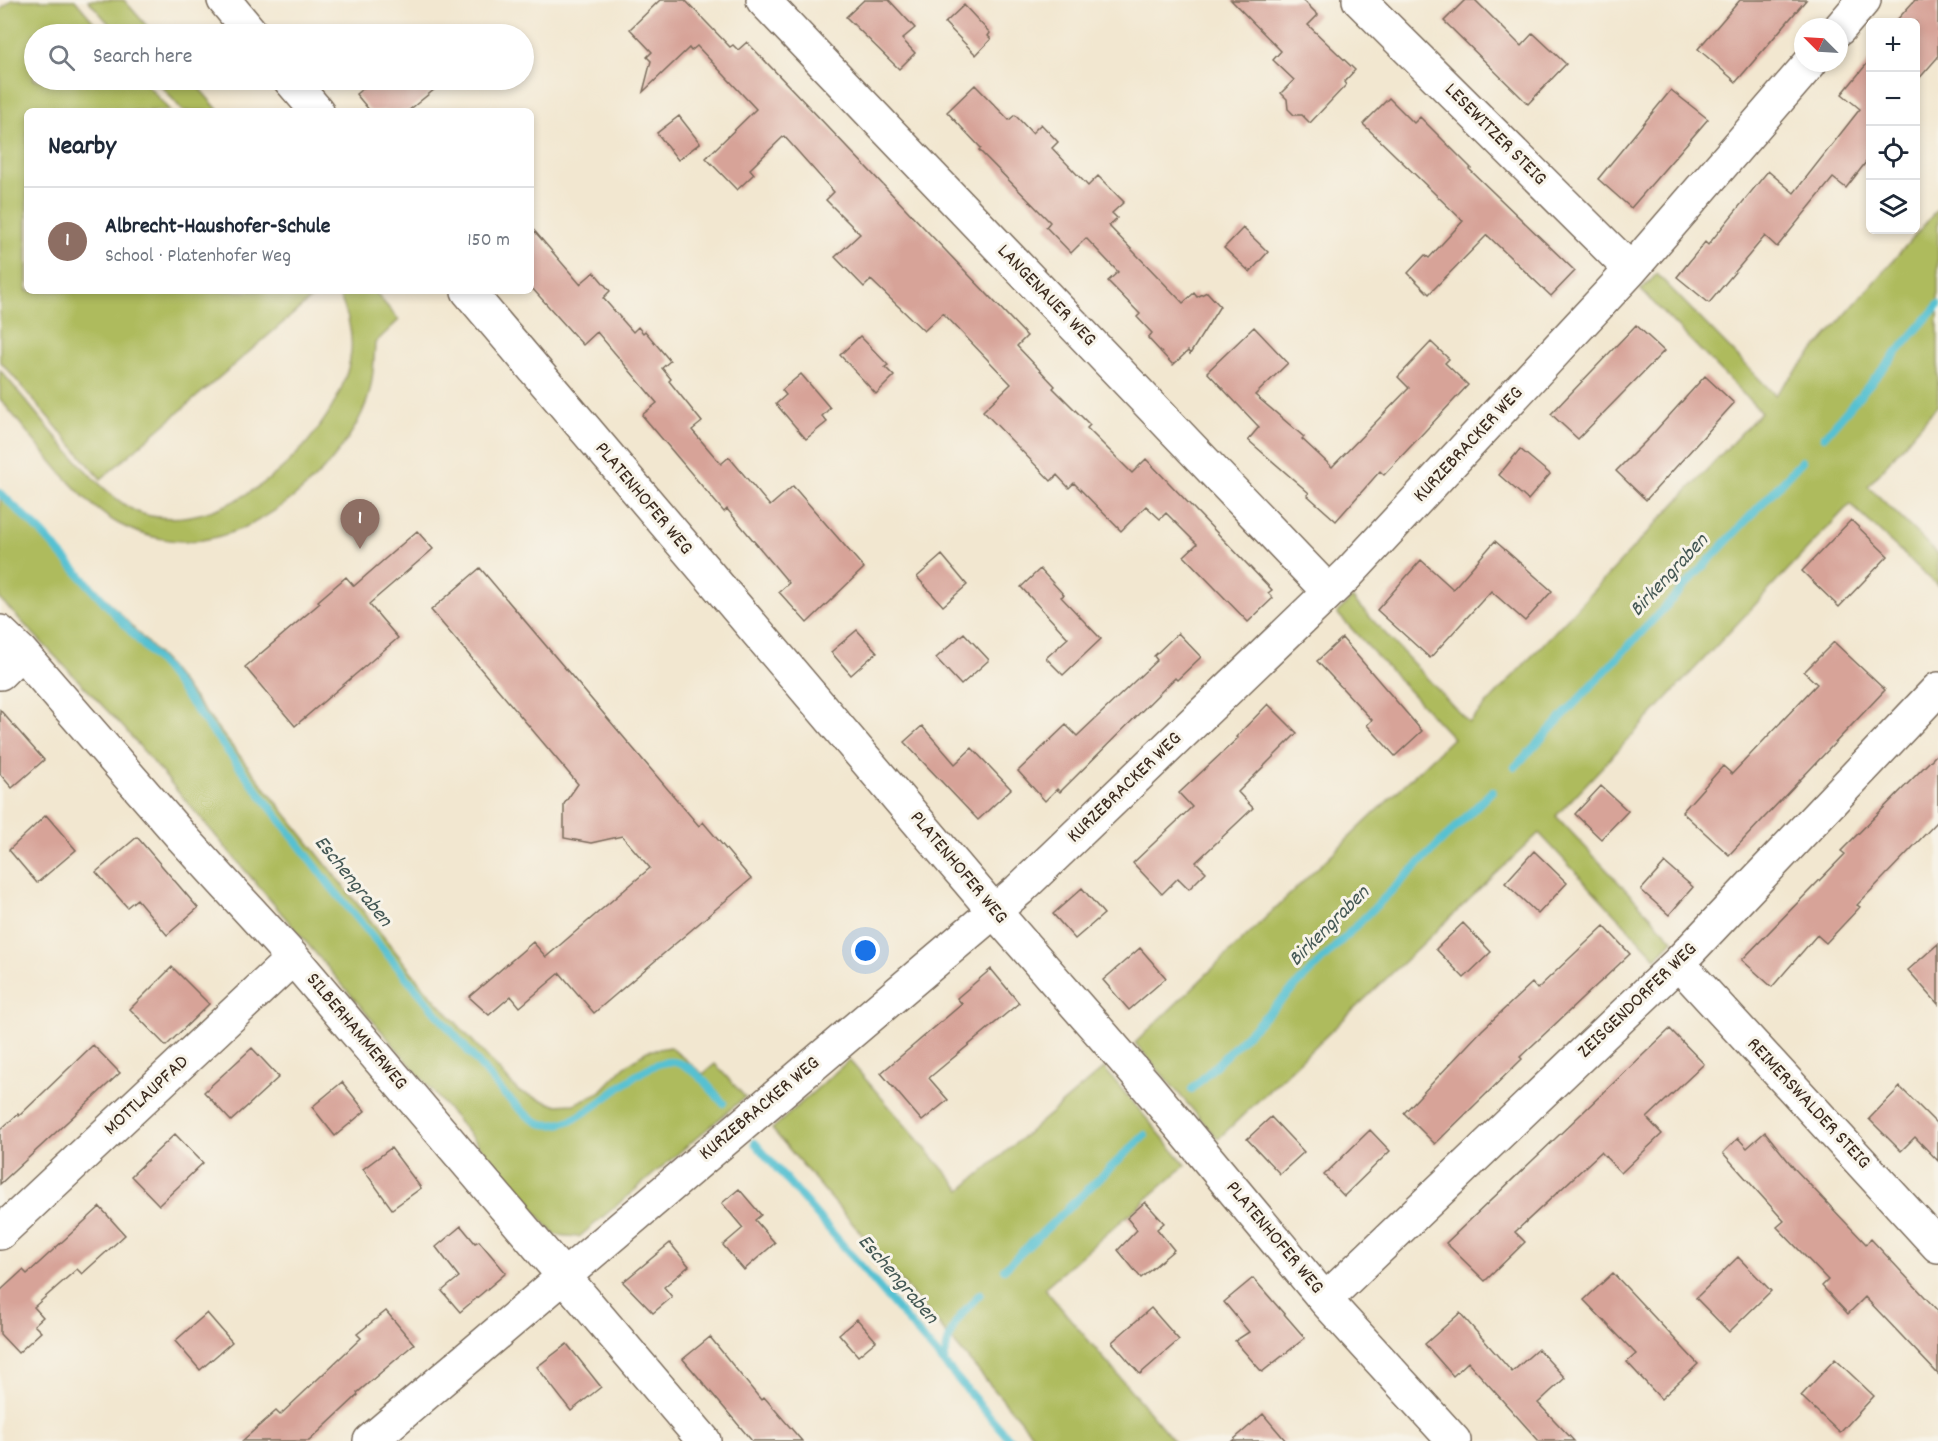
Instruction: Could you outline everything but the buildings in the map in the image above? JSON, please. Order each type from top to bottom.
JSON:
[{"type":"street","points":[[224,0],[244,24]]},
{"type":"street","name":"LANGENAUER WEG","points":[[763,0],[1329,592]]},
{"type":"street","name":"LESEWITZER STEIG","points":[[1359,0],[1631,270]]},
{"type":"street","points":[[1848,19],[1864,0]]},
{"type":"street","name":"KURZEBRACKER WEG","points":[[370,1441],[1019,890],[1329,592],[1631,270],[1802,72]]},
{"type":"street","points":[[299,90],[314,108]]},
{"type":"street","name":"PLATENHOFER WEG","points":[[471,294],[994,911],[1146,1085],[1325,1300],[1454,1441]]},
{"type":"street","name":"SILBERHAMMERWEG","points":[[7,652],[293,958],[704,1441]]},
{"type":"street","name":"ZEISGENDORFER WEG","points":[[1325,1300],[1678,963],[1938,689]]},
{"type":"street","name":"MOTTLAUPFAD","points":[[0,1233],[293,958]]},
{"type":"street","name":"REIMERSWALDER STEIG","points":[[1678,963],[1938,1246]]},
{"type":"green space","points":[[12,0],[75,0],[95,24],[24,24],[24,90],[152,90],[167,108],[24,108],[24,294],[317,294],[101,479],[0,361],[0,10]]},
{"type":"green space","points":[[88,0],[124,0],[145,24],[109,24]]},
{"type":"green space","points":[[165,90],[201,90],[216,108],[180,108]]},
{"type":"green space","points":[[1938,209],[1938,405],[1868,486],[1938,554],[1938,586],[1850,504],[1556,816],[1673,940],[1656,958],[1539,833],[1218,1139],[1135,1043],[1453,738],[1337,613],[1352,598],[1469,723],[1761,412],[1641,290],[1657,274],[1775,395],[1916,234],[1920,234],[1920,230]]},
{"type":"green space","points":[[338,294],[377,294],[399,320],[375,343],[372,380],[367,401],[356,425],[323,470],[301,491],[253,523],[228,534],[202,540],[170,540],[139,533],[119,524],[88,501],[72,485],[0,399],[0,370],[68,451],[126,506],[143,514],[176,518],[211,511],[244,496],[276,474],[304,446],[327,416],[343,384],[351,352],[351,336],[344,305]]},
{"type":"green space","points":[[0,490],[41,529],[165,662],[422,985],[518,1091],[555,1105],[574,1104],[600,1092],[624,1067],[647,1051],[670,1047],[703,1074],[715,1064],[745,1097],[579,1237],[555,1235],[124,728],[0,599]]},
{"type":"green space","points":[[849,1060],[961,1190],[1104,1068],[1186,1165],[1044,1288],[1174,1441],[1038,1441],[772,1129]]},
{"type":"waterway","name":"Birkengraben","points":[[1824,437],[1938,305]]},
{"type":"waterway","name":"Birkengraben","points":[[1515,767],[1802,461]]},
{"type":"waterway","name":"Eschengraben","points":[[0,493],[41,532],[165,669],[332,888],[504,1094],[523,1112],[536,1121],[552,1125],[569,1121],[642,1072],[659,1064],[674,1062],[682,1064],[695,1073],[723,1103]]},
{"type":"waterway","name":"Birkengraben","points":[[1192,1089],[1492,791]]},
{"type":"waterway","name":"Birkengraben","points":[[1004,1269],[1145,1135]]},
{"type":"waterway","name":"Eschengraben","points":[[755,1143],[1011,1441]]},
{"type":"waterway","name":"Birkengraben","points":[[944,1362],[951,1332],[965,1310],[980,1294]]},
{"type":"place","name":"Albrecht-Haushofer-Schule","points":[[360,549]]}]
